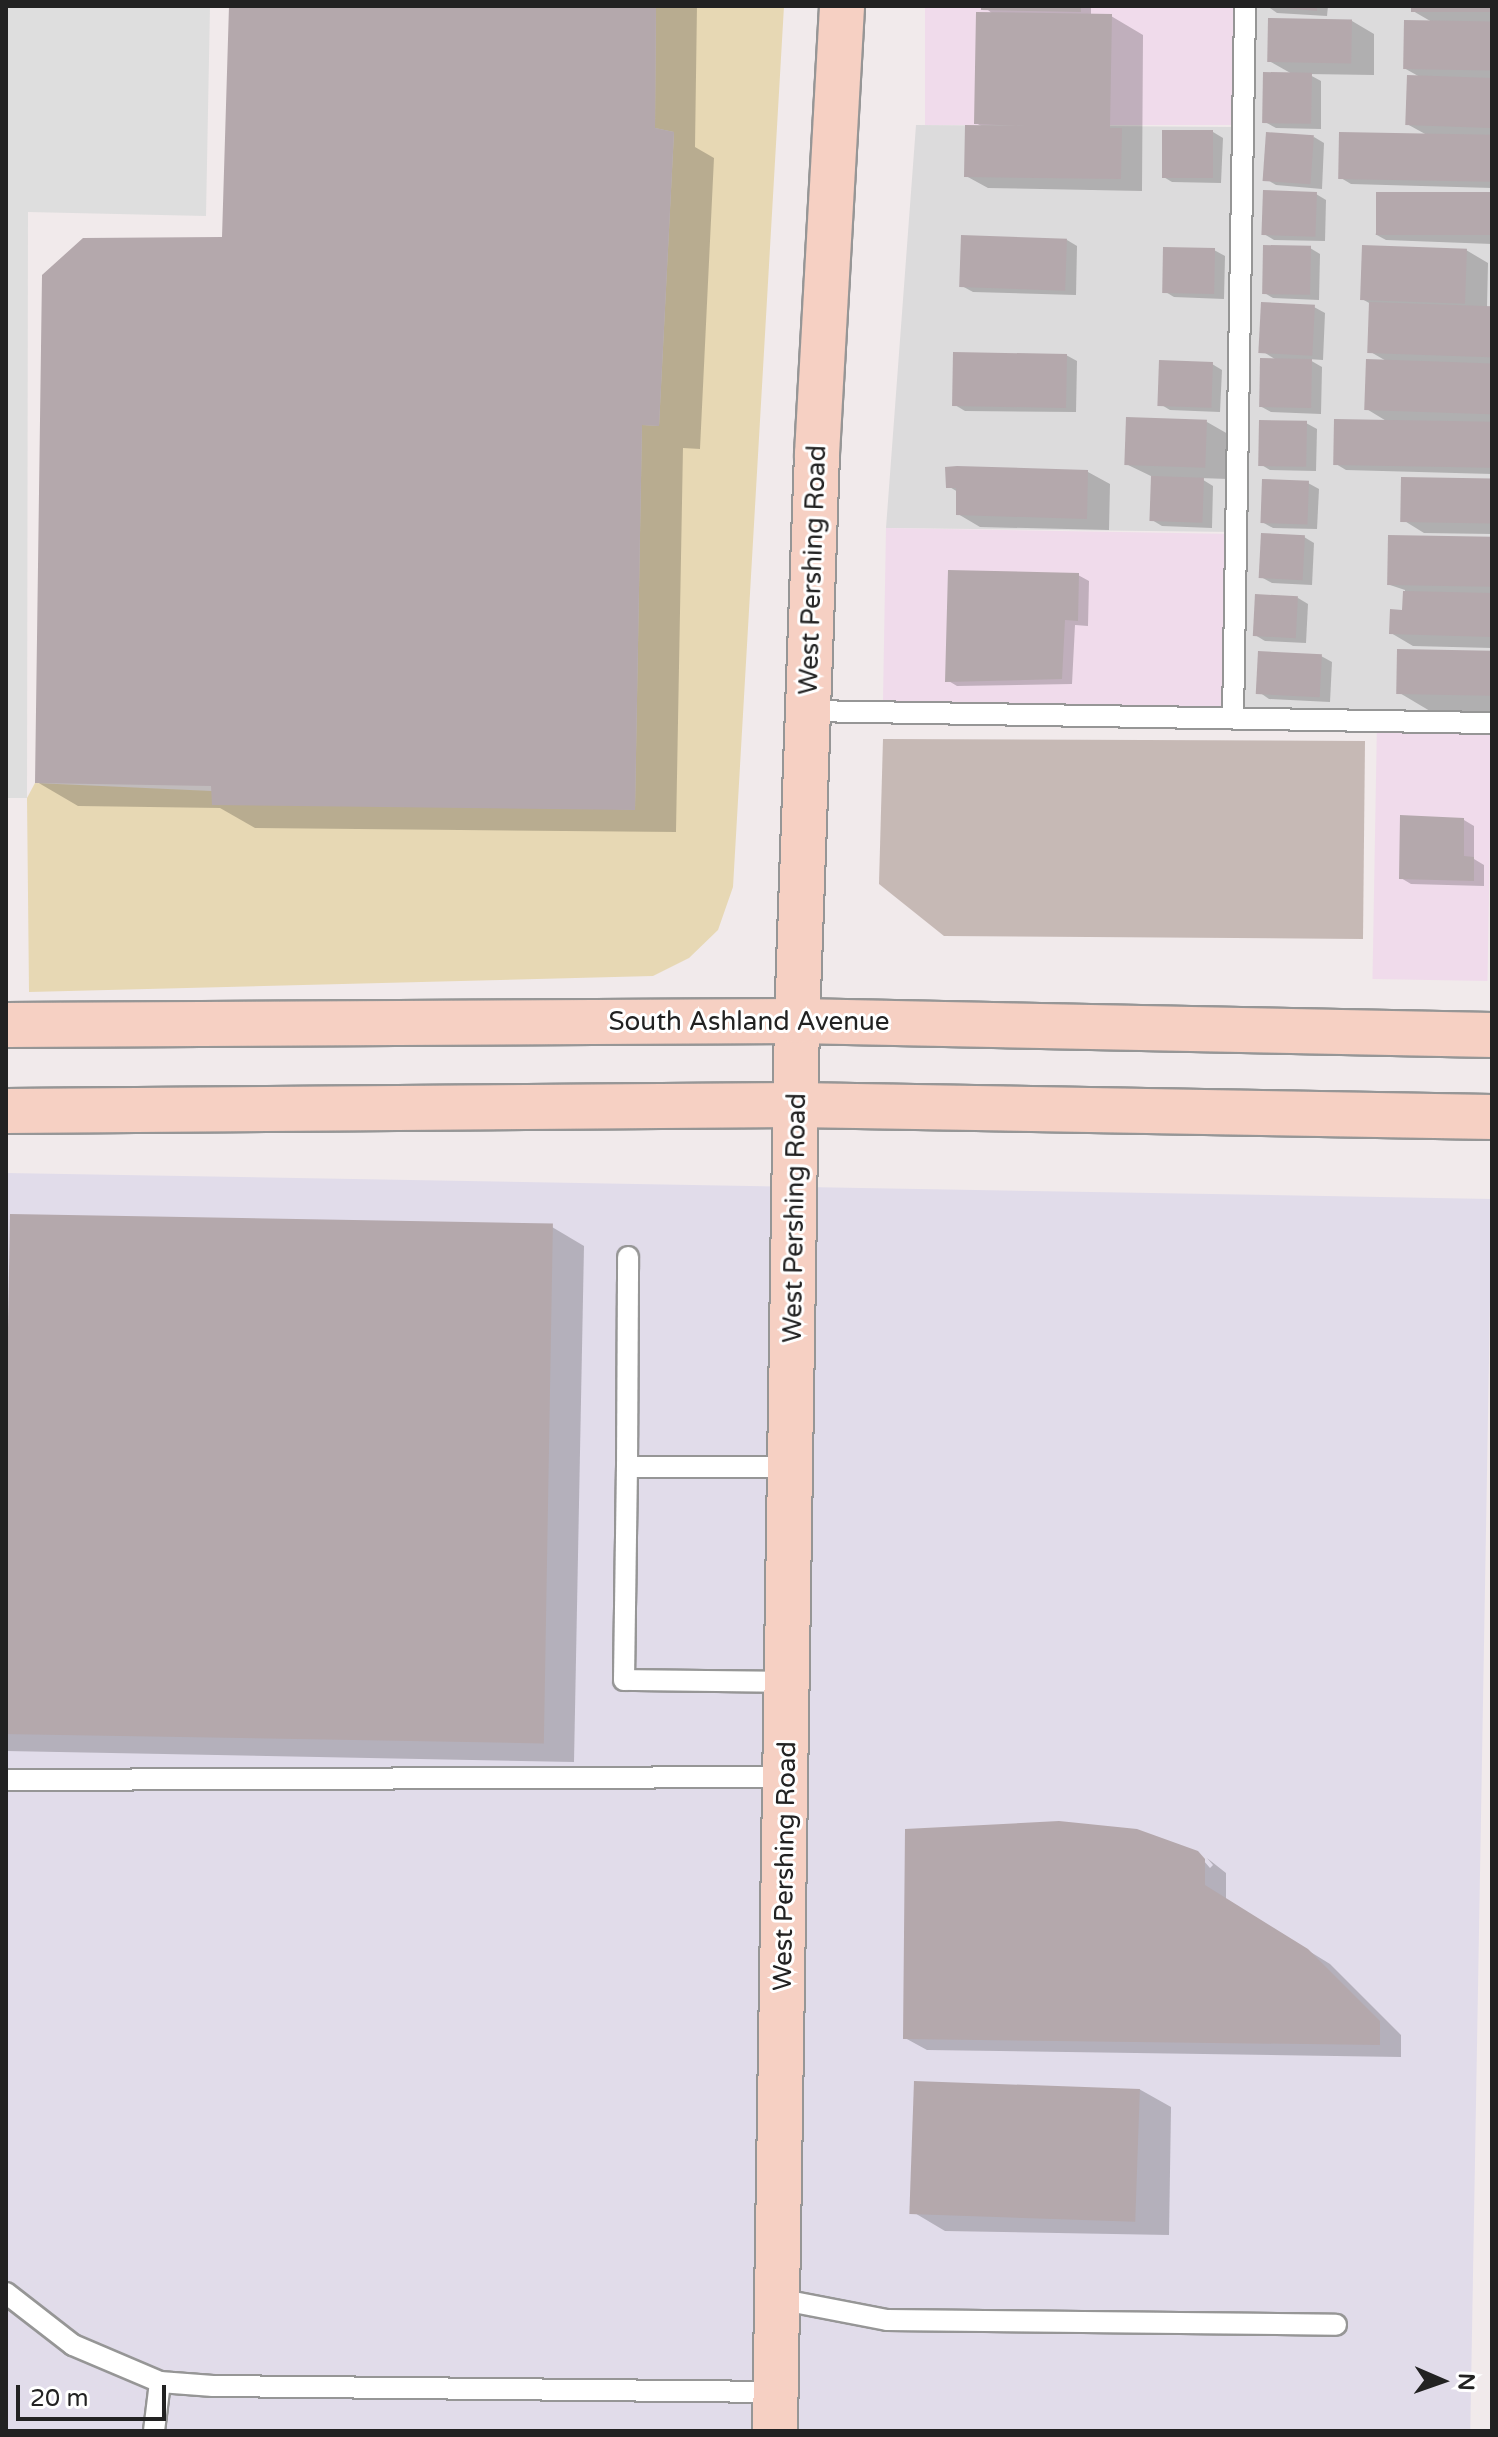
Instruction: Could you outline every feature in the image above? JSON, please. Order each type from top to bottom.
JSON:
[{"type":"main road","name":"West Pershing Road","points":[[776,2411],[797,1021],[817,454],[842,6]]},
{"type":"main road","name":"South Ashland Avenue","points":[[6,1025],[797,1021],[1492,1035]]},
{"type":"main road","points":[[6,1111],[796,1105],[1492,1117]]},
{"type":"lane","points":[[1233,718],[1245,6]]},
{"type":"lane","points":[[808,711],[1492,723]]},
{"type":"lane","points":[[628,1257],[624,1680],[788,1682]]},
{"type":"lane","points":[[627,1467],[791,1467]]},
{"type":"lane","points":[[6,1780],[786,1777]]},
{"type":"lane","points":[[6,2293],[73,2345],[160,2382],[776,2411]]},
{"type":"lane","points":[[778,2299],[887,2320],[1336,2325]]},
{"type":"lane","points":[[154,2431],[160,2382]]},
{"type":"shaded area","points":[[6,6],[210,6],[206,216],[28,212],[27,798],[6,798]]},
{"type":"shaded area","points":[[656,6],[784,6],[733,887],[718,930],[689,958],[653,976],[29,992],[27,798],[35,783],[635,810],[642,425],[659,426],[674,132],[655,128]]},
{"type":"shaded area","points":[[925,6],[1245,6],[1245,125],[925,125]]},
{"type":"shaded area","points":[[1245,6],[1492,6],[1492,723],[1233,718],[1235,532],[886,528],[916,125],[1242,127]]},
{"type":"shaded area","points":[[886,528],[1236,534],[1233,718],[883,712]]},
{"type":"shaded area","points":[[1377,721],[1492,723],[1487,981],[1372,979]]},
{"type":"shaded area","points":[[883,739],[1365,741],[1363,939],[944,936],[879,884]]},
{"type":"shaded area","points":[[6,1173],[1492,1199],[1470,2431],[6,2431]]},
{"type":"building","points":[[229,6],[656,6],[655,128],[674,132],[659,426],[642,425],[635,810],[212,805],[211,786],[35,783],[42,275],[83,238],[222,237]]},
{"type":"building","points":[[981,6],[1081,6],[1081,12],[981,10]]},
{"type":"building","points":[[1266,6],[1317,6],[1317,11]]},
{"type":"building","points":[[1411,6],[1492,6],[1492,12],[1411,12]]},
{"type":"building","points":[[976,12],[1112,14],[1110,128],[1122,128],[1121,179],[964,177],[965,125],[1028,126],[974,124]]},
{"type":"building","points":[[1268,18],[1352,19],[1351,63],[1267,62]]},
{"type":"building","points":[[1404,20],[1492,22],[1491,71],[1403,69]]},
{"type":"building","points":[[1263,72],[1312,73],[1311,124],[1262,123]]},
{"type":"building","points":[[1407,75],[1492,78],[1490,128],[1405,125]]},
{"type":"building","points":[[1162,130],[1213,130],[1213,178],[1162,178]]},
{"type":"building","points":[[1266,132],[1314,135],[1310,184],[1263,181]]},
{"type":"building","points":[[1339,132],[1492,135],[1491,182],[1338,179]]},
{"type":"building","points":[[1263,190],[1317,192],[1315,237],[1261,235]]},
{"type":"building","points":[[1376,192],[1492,192],[1492,235],[1376,235]]},
{"type":"building","points":[[961,235],[1067,239],[1065,291],[959,287]]},
{"type":"building","points":[[1263,245],[1311,246],[1310,295],[1262,294]]},
{"type":"building","points":[[1362,245],[1467,249],[1465,304],[1360,300]]},
{"type":"building","points":[[1163,247],[1215,248],[1214,294],[1162,293]]},
{"type":"building","points":[[1261,302],[1315,305],[1312,356],[1258,353]]},
{"type":"building","points":[[1369,302],[1492,306],[1490,357],[1367,353]]},
{"type":"building","points":[[953,352],[1067,354],[1066,408],[952,406]]},
{"type":"building","points":[[1260,358],[1312,359],[1311,408],[1259,407]]},
{"type":"building","points":[[1366,359],[1492,363],[1490,414],[1364,410]]},
{"type":"building","points":[[1159,360],[1213,362],[1211,408],[1157,406]]},
{"type":"building","points":[[1126,417],[1207,420],[1205,468],[1124,465]]},
{"type":"building","points":[[1334,419],[1492,422],[1491,468],[1333,465]]},
{"type":"building","points":[[1259,420],[1307,421],[1306,467],[1258,466]]},
{"type":"building","points":[[945,467],[1088,470],[1087,519],[956,515],[956,488],[946,488]]},
{"type":"building","points":[[1151,476],[1204,478],[1202,523],[1149,521]]},
{"type":"building","points":[[1401,477],[1492,479],[1491,524],[1400,522]]},
{"type":"building","points":[[1262,479],[1309,481],[1307,525],[1260,523]]},
{"type":"building","points":[[1261,533],[1305,535],[1303,580],[1259,578]]},
{"type":"building","points":[[1388,535],[1492,537],[1491,587],[1387,585]]},
{"type":"building","points":[[948,570],[1079,573],[1078,621],[1065,620],[1062,679],[945,682]]},
{"type":"building","points":[[1403,591],[1492,593],[1492,637],[1389,634],[1390,609],[1402,610]]},
{"type":"building","points":[[1255,594],[1298,596],[1296,638],[1253,636]]},
{"type":"building","points":[[1397,649],[1492,651],[1491,696],[1396,694]]},
{"type":"building","points":[[1258,651],[1322,654],[1320,697],[1256,694]]},
{"type":"building","points":[[1400,815],[1464,818],[1464,856],[1474,857],[1474,881],[1399,879]]},
{"type":"building","points":[[10,1214],[553,1223],[544,1743],[6,1734]]},
{"type":"building","points":[[1059,1821],[1137,1829],[1198,1851],[1205,1859],[1205,1885],[1308,1949],[1380,2021],[1380,2045],[903,2039],[905,1829]]},
{"type":"building","points":[[914,2081],[1140,2089],[1135,2222],[909,2214]]}]
